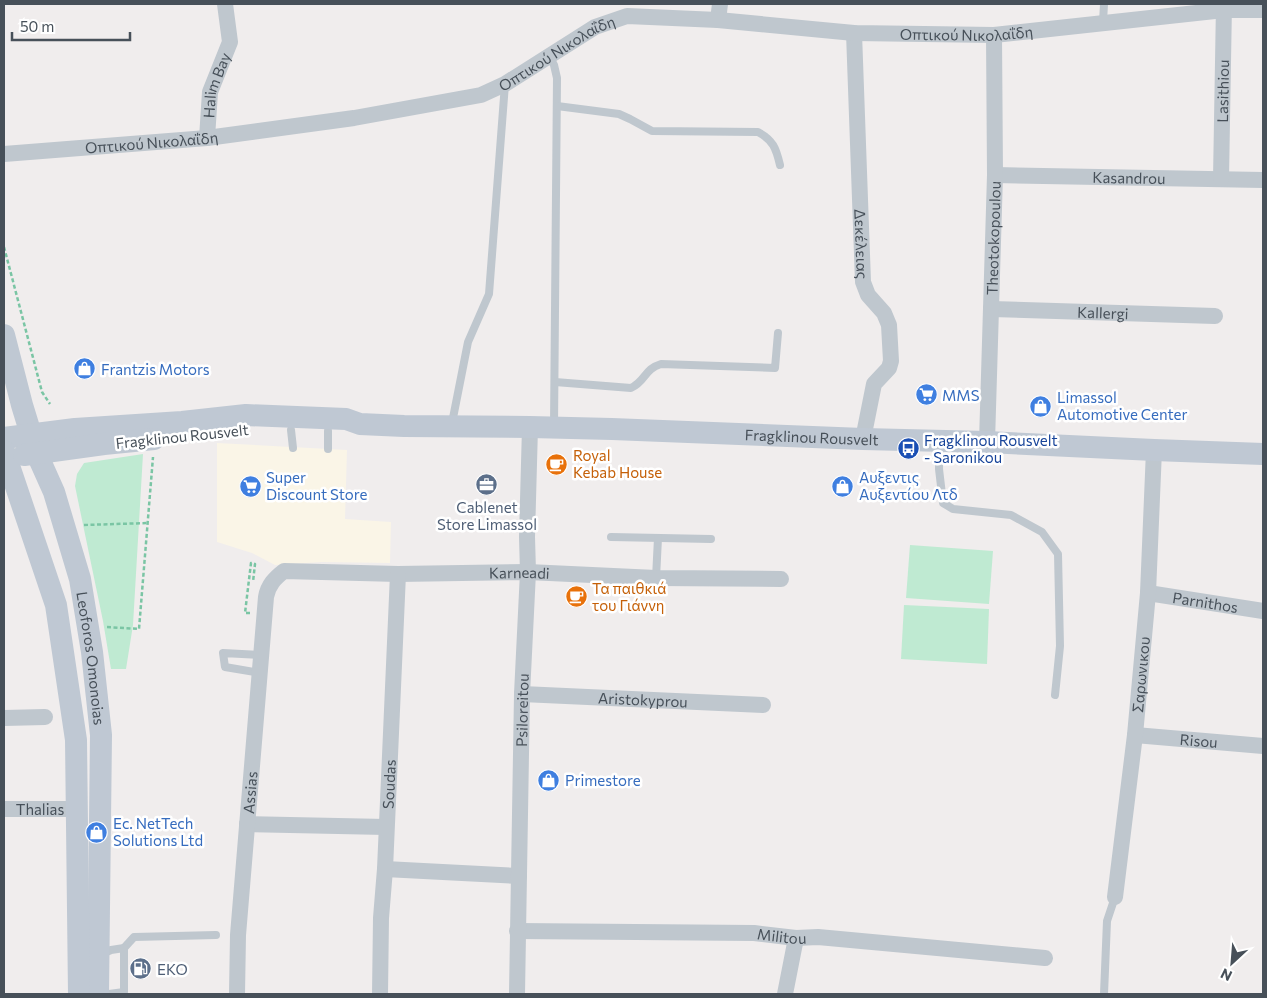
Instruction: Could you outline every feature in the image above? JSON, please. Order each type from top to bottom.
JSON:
[{"type":"main road","name":"Leoforos Omonoias","points":[[4,335],[34,444],[54,492],[80,579],[92,652],[101,735],[98,994]]},
{"type":"main road","name":"Fragklinou Rousvelt","points":[[4,451],[91,428],[246,416],[346,419],[360,424],[612,429],[863,439],[939,440],[1263,454]]},
{"type":"main road","name":"Fragklinou Rousvelt","points":[[34,444],[104,444],[249,429],[292,439],[328,440],[360,424]]},
{"type":"main road","name":"Leoforos Omonoias","points":[[4,451],[56,605],[76,740],[79,994]]},
{"type":"street","name":"Halim Bay","points":[[207,138],[210,92],[230,42],[225,4]]},
{"type":"street","name":"Οπτικού Νικολαΐδη","points":[[4,154],[207,138],[354,118],[481,95],[505,84],[595,27],[627,16],[719,12],[854,33],[994,34],[1224,7],[1263,10]]},
{"type":"street","name":"Lasithiou","points":[[1221,179],[1224,7]]},
{"type":"street","name":"Δεκέλειας","points":[[854,33],[863,282],[868,295],[884,314],[889,325],[891,361],[889,368],[874,384],[863,439]]},
{"type":"street","name":"Theotokopoulou","points":[[987,442],[995,175],[994,34]]},
{"type":"street","name":"Kasandrou","points":[[995,175],[1263,180]]},
{"type":"street","name":"Kallergi","points":[[991,309],[1215,316]]},
{"type":"street","name":"Psiloreitou","points":[[517,994],[522,694],[528,572],[530,427]]},
{"type":"street","name":"Σαρωνικου","points":[[1115,897],[1135,735],[1148,593],[1154,450]]},
{"type":"street","name":"Karneadi","points":[[260,589],[284,571],[322,567],[398,574],[528,572],[656,578],[781,579]]},
{"type":"street","name":"Soudas","points":[[380,994],[380,918],[398,574]]},
{"type":"street","name":"Assias","points":[[237,994],[238,935],[262,655],[260,589]]},
{"type":"street","name":"Parnithos","points":[[1148,593],[1263,611]]},
{"type":"street","name":"Aristokyprou","points":[[522,694],[763,705]]},
{"type":"street","points":[[4,718],[45,717]]},
{"type":"street","name":"Risou","points":[[1135,735],[1263,746]]},
{"type":"street","name":"Thalias","points":[[4,809],[77,809]]},
{"type":"street","points":[[247,824],[386,827]]},
{"type":"street","points":[[384,869],[519,876]]},
{"type":"street","name":"Militou","points":[[517,931],[754,933],[796,938],[818,937],[1044,958]]},
{"type":"street","points":[[785,994],[796,938]]},
{"type":"lane","points":[[1103,22],[1104,4]]},
{"type":"lane","points":[[549,56],[554,65],[557,78],[554,428]]},
{"type":"lane","points":[[451,427],[468,342],[489,294],[505,84]]},
{"type":"lane","points":[[557,106],[619,114],[652,131],[758,132],[772,142],[777,150],[780,165]]},
{"type":"lane","points":[[555,382],[631,388],[638,385],[653,366],[660,364],[775,368],[778,333]]},
{"type":"lane","points":[[939,440],[939,469],[943,503],[953,509],[1011,515],[1042,532],[1058,554],[1060,646],[1054,695]]},
{"type":"lane","points":[[611,537],[711,539]]},
{"type":"lane","points":[[656,578],[658,538]]},
{"type":"lane","points":[[260,673],[224,667],[223,653],[262,655]]},
{"type":"lane","points":[[1104,994],[1107,921],[1115,897]]},
{"type":"lane","points":[[109,994],[124,992],[124,948],[134,936],[216,936]]},
{"type":"lane","points":[[98,956],[111,950],[124,948]]},
{"type":"path","points":[[4,247],[42,392],[50,404]]},
{"type":"path","points":[[101,627],[139,629],[153,457]]},
{"type":"path","points":[[79,525],[148,522]]},
{"type":"path","points":[[245,613],[250,564],[255,564],[260,589]]},
{"type":"shaded area","points":[[217,443],[347,450],[345,519],[391,522],[390,563],[322,562],[275,565],[252,553],[217,542]]},
{"type":"green space","points":[[143,454],[133,625],[126,669],[111,669],[75,486],[77,474],[84,463]]},
{"type":"green space","points":[[910,545],[993,551],[989,604],[906,598]]},
{"type":"green space","points":[[904,605],[989,609],[987,664],[901,659]]},
{"type":"place","name":"Frantzis Motors","points":[[85,369]]},
{"type":"place","name":"MMS","points":[[926,395]]},
{"type":"place","name":"Limassol Automotive Center","points":[[1041,406]]},
{"type":"place","name":"Fragklinou Rousvelt - Saronikou","points":[[908,449]]},
{"type":"place","name":"Royal Kebab House","points":[[557,464]]},
{"type":"place","name":"Cablenet Store Limassol","points":[[487,484]]},
{"type":"place","name":"Super Discount Store","points":[[250,486]]},
{"type":"place","name":"Αυξεντις Αυξεντίου Λτδ","points":[[843,486]]},
{"type":"place","name":"Τα παιθκιά του Γιάννη","points":[[576,597]]},
{"type":"place","name":"Primestore","points":[[549,780]]},
{"type":"place","name":"Ec. NetTech Solutions Ltd","points":[[97,832]]},
{"type":"place","name":"EKO","points":[[141,969]]}]
